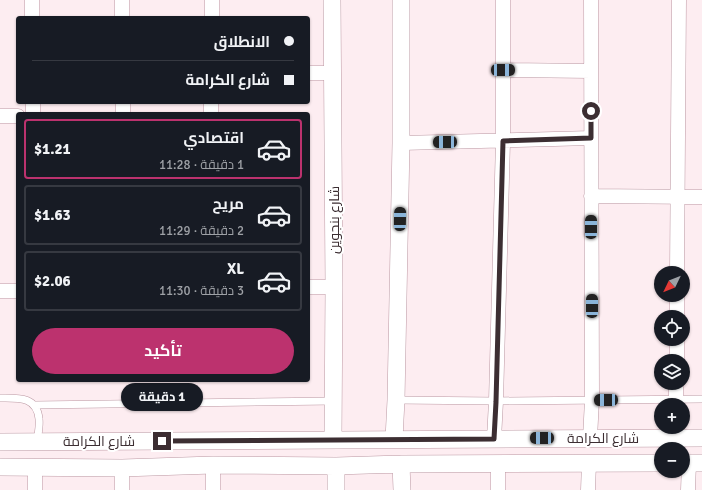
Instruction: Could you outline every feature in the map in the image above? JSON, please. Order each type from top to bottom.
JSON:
[{"type":"street","points":[[32,0],[32,16]]},
{"type":"street","points":[[122,0],[122,16]]},
{"type":"street","points":[[212,0],[212,16]]},
{"type":"street","name":"شارع بنجوين","points":[[332,0],[334,287],[333,440]]},
{"type":"street","points":[[394,439],[401,143],[401,0]]},
{"type":"street","points":[[494,439],[503,141],[503,0]]},
{"type":"street","points":[[590,438],[592,400],[591,0]]},
{"type":"street","points":[[677,266],[679,0]]},
{"type":"street","points":[[503,70],[591,71]]},
{"type":"street","points":[[310,73],[333,73]]},
{"type":"street","points":[[0,116],[16,116]]},
{"type":"street","points":[[401,143],[591,138]]},
{"type":"street","points":[[591,196],[702,197]]},
{"type":"street","points":[[310,287],[334,287]]},
{"type":"street","points":[[0,291],[16,291]]},
{"type":"street","name":"شارع الكرامة","points":[[0,442],[590,438],[654,433]]},
{"type":"street","name":"شارع الكرامة","points":[[683,434],[702,438]]},
{"type":"street","points":[[588,490],[589,463]]},
{"type":"street","name":"شارع الكرامة","points":[[0,467],[122,468],[212,465],[336,466],[401,464],[654,463]]},
{"type":"street","points":[[688,490],[691,463]]},
{"type":"street","points":[[401,464],[402,490]]},
{"type":"street","points":[[498,464],[498,490]]},
{"type":"street","points":[[212,465],[213,490]]},
{"type":"street","points":[[336,466],[336,490]]},
{"type":"street","points":[[35,467],[35,490]]},
{"type":"street","points":[[122,468],[122,490]]},
{"type":"lane","points":[[0,398],[20,398],[30,401],[40,419],[37,442]]},
{"type":"lane","points":[[690,400],[702,399]]},
{"type":"lane","points":[[396,400],[496,402],[592,400],[654,401]]},
{"type":"lane","points":[[34,406],[333,401]]},
{"type":"route","points":[[162,441],[494,439],[503,141],[591,138],[591,111]]}]
